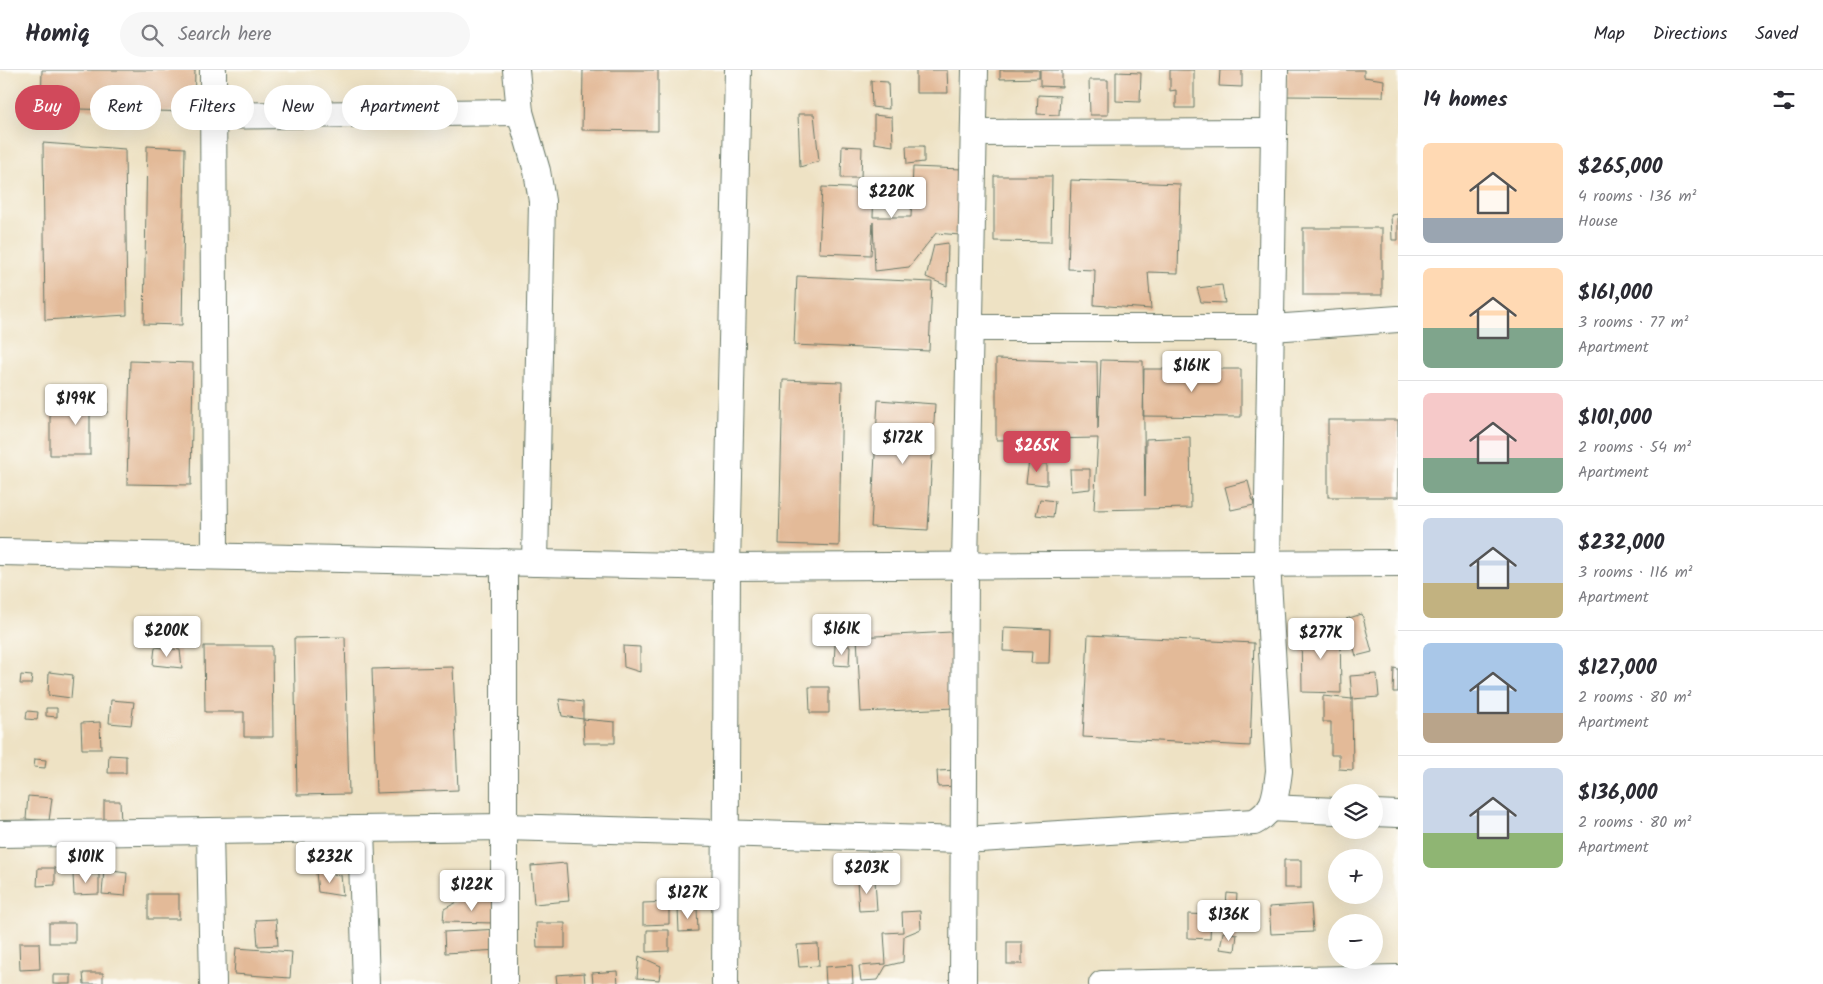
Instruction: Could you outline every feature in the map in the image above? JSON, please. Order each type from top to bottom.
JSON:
[{"type":"street","points":[[213,70],[213,85]]},
{"type":"street","points":[[516,70],[520,112],[537,171],[542,201],[534,563]]},
{"type":"street","points":[[725,984],[727,567],[738,70]]},
{"type":"street","points":[[963,984],[965,565],[975,70]]},
{"type":"street","points":[[0,834],[504,826],[964,840],[1254,822],[1264,817],[1276,794],[1279,771],[1267,563],[1275,70]]},
{"type":"street","points":[[254,115],[520,112]]},
{"type":"street","points":[[212,130],[215,556]]},
{"type":"street","points":[[974,133],[1274,132]]},
{"type":"street","points":[[970,328],[1272,328],[1398,319]]},
{"type":"street","points":[[0,552],[727,567],[1398,562]]},
{"type":"street","points":[[504,562],[504,984]]},
{"type":"street","points":[[1270,808],[1328,811]]},
{"type":"street","points":[[1383,813],[1398,814]]},
{"type":"street","points":[[361,829],[366,984]]},
{"type":"street","points":[[210,831],[213,984]]},
{"type":"street","points":[[1102,984],[1398,978]]},
{"type":"building","points":[[42,70],[195,70],[195,85],[171,85],[171,111],[161,111],[161,85],[90,85],[90,109],[80,109],[80,85],[42,85]]},
{"type":"building","points":[[583,70],[658,70],[658,131],[582,130]]},
{"type":"building","points":[[916,70],[947,70],[948,93],[916,93]]},
{"type":"building","points":[[1000,70],[1039,70],[1039,78],[1000,79]]},
{"type":"building","points":[[1040,70],[1062,70],[1062,87],[1040,86]]},
{"type":"building","points":[[1170,70],[1194,70],[1194,108],[1176,108],[1176,90],[1170,91]]},
{"type":"building","points":[[1220,70],[1242,70],[1242,87],[1219,86]]},
{"type":"building","points":[[1288,70],[1364,70],[1364,77],[1384,80],[1383,97],[1287,96]]},
{"type":"building","points":[[1116,72],[1141,73],[1140,102],[1116,101]]},
{"type":"building","points":[[1089,80],[1108,80],[1108,115],[1090,115]]},
{"type":"building","points":[[871,81],[888,82],[889,109],[872,107]]},
{"type":"building","points":[[1038,95],[1060,96],[1059,115],[1037,114]]},
{"type":"building","points":[[798,114],[814,114],[819,161],[800,167]]},
{"type":"building","points":[[874,115],[892,117],[893,146],[874,143]]},
{"type":"building","points":[[43,143],[125,149],[127,315],[45,320]]},
{"type":"building","points":[[147,146],[185,148],[182,325],[144,324]]},
{"type":"building","points":[[842,146],[862,147],[861,178],[841,178]]},
{"type":"building","points":[[906,146],[924,146],[924,162],[907,164]]},
{"type":"building","points":[[913,167],[962,169],[960,235],[936,233],[909,267],[875,271],[873,222],[871,255],[819,253],[822,187],[874,189],[873,217],[911,217]]},
{"type":"building","points":[[994,176],[1052,176],[1051,242],[994,241]]},
{"type":"building","points":[[1071,180],[1180,184],[1178,273],[1148,272],[1151,309],[1094,305],[1095,270],[1068,269]]},
{"type":"building","points":[[1398,214],[1398,240],[1392,240],[1391,215]]},
{"type":"building","points":[[1303,228],[1382,228],[1382,295],[1303,295]]},
{"type":"building","points":[[948,243],[947,286],[926,277],[934,245]]},
{"type":"building","points":[[797,276],[932,282],[929,351],[794,345]]},
{"type":"building","points":[[1222,285],[1225,303],[1201,302],[1197,288]]},
{"type":"building","points":[[996,359],[1097,362],[1098,429],[1101,360],[1143,361],[1145,496],[1146,439],[1190,437],[1191,508],[1094,510],[1098,438],[996,440]]},
{"type":"building","points":[[130,361],[193,363],[191,485],[127,484]]},
{"type":"building","points":[[1144,369],[1241,369],[1241,417],[1143,416]]},
{"type":"building","points":[[783,380],[842,382],[839,546],[779,544]]},
{"type":"building","points":[[88,387],[108,388],[107,413],[90,412],[90,455],[50,455],[50,411],[86,412]]},
{"type":"building","points":[[878,400],[935,404],[928,530],[871,527]]},
{"type":"building","points":[[1328,420],[1398,420],[1398,497],[1328,497]]},
{"type":"building","points":[[1029,460],[1047,464],[1047,485],[1026,483]]},
{"type":"building","points":[[1070,469],[1090,469],[1090,489],[1071,491]]},
{"type":"building","points":[[1248,481],[1254,505],[1231,510],[1225,487]]},
{"type":"building","points":[[1040,499],[1055,501],[1053,517],[1036,515]]},
{"type":"building","points":[[1362,614],[1372,652],[1356,656],[1346,619]]},
{"type":"building","points":[[1004,627],[1050,629],[1049,663],[1031,663],[1032,652],[1003,651]]},
{"type":"building","points":[[1301,628],[1340,628],[1341,693],[1302,692]]},
{"type":"building","points":[[951,632],[955,708],[861,712],[857,637]]},
{"type":"building","points":[[1088,635],[1254,643],[1250,746],[1083,737]]},
{"type":"building","points":[[345,637],[349,794],[297,795],[294,638]]},
{"type":"building","points":[[835,645],[850,646],[849,666],[834,665]]},
{"type":"building","points":[[204,646],[272,646],[273,737],[244,737],[244,712],[205,712]]},
{"type":"building","points":[[623,646],[640,647],[640,672],[624,667]]},
{"type":"building","points":[[155,647],[180,650],[182,668],[153,665]]},
{"type":"building","points":[[453,667],[458,790],[376,793],[372,669]]},
{"type":"building","points":[[1394,668],[1398,669],[1398,692],[1393,692]]},
{"type":"building","points":[[49,672],[73,675],[71,698],[48,695]]},
{"type":"building","points":[[1377,674],[1379,697],[1352,699],[1350,676]]},
{"type":"building","points":[[21,675],[32,676],[31,684],[20,684]]},
{"type":"building","points":[[809,687],[829,687],[829,713],[810,713]]},
{"type":"building","points":[[1323,696],[1352,699],[1353,770],[1339,769],[1339,755],[1331,755],[1331,722],[1323,722]]},
{"type":"building","points":[[559,699],[583,702],[583,719],[562,716]]},
{"type":"building","points":[[111,700],[134,702],[131,725],[109,723]]},
{"type":"building","points":[[46,708],[57,708],[57,717],[46,716]]},
{"type":"building","points":[[27,711],[38,712],[37,720],[26,719]]},
{"type":"building","points":[[583,719],[615,722],[615,743],[584,743]]},
{"type":"building","points":[[100,722],[101,749],[82,749],[81,723]]},
{"type":"building","points":[[109,755],[126,756],[126,773],[108,773]]},
{"type":"building","points":[[35,759],[46,760],[45,768],[34,767]]},
{"type":"building","points":[[957,770],[957,786],[938,787],[937,771]]},
{"type":"building","points":[[28,796],[52,798],[49,821],[26,819]]},
{"type":"building","points":[[104,801],[120,801],[121,824],[104,824]]},
{"type":"building","points":[[1284,860],[1301,860],[1301,888],[1284,888]]},
{"type":"building","points":[[566,863],[569,901],[534,904],[531,866]]},
{"type":"building","points":[[38,868],[55,868],[55,885],[37,886]]},
{"type":"building","points":[[104,870],[127,873],[125,896],[102,894]]},
{"type":"building","points":[[316,872],[341,875],[343,896],[318,892]]},
{"type":"building","points":[[73,874],[99,874],[99,894],[74,895]]},
{"type":"building","points":[[875,880],[877,910],[859,911],[857,881]]},
{"type":"building","points":[[1227,893],[1237,894],[1236,907],[1226,906]]},
{"type":"building","points":[[148,894],[179,894],[179,919],[148,919]]},
{"type":"building","points":[[463,899],[497,900],[496,923],[443,922],[444,909]]},
{"type":"building","points":[[669,902],[669,924],[643,925],[643,903]]},
{"type":"building","points":[[1311,904],[1313,932],[1271,934],[1269,907]]},
{"type":"building","points":[[678,908],[697,908],[698,931],[679,932]]},
{"type":"building","points":[[920,911],[921,929],[904,936],[903,962],[886,966],[878,980],[861,981],[859,966],[886,964],[884,933],[903,932],[902,912]]},
{"type":"building","points":[[1188,914],[1211,915],[1210,939],[1188,938]]},
{"type":"building","points":[[276,919],[278,945],[258,946],[256,920]]},
{"type":"building","points":[[49,923],[75,923],[75,943],[49,943]]},
{"type":"building","points":[[536,923],[565,923],[565,948],[537,948]]},
{"type":"building","points":[[499,929],[500,950],[445,953],[444,932]]},
{"type":"building","points":[[647,930],[669,930],[669,951],[647,952]]},
{"type":"building","points":[[1223,932],[1237,934],[1235,951],[1220,949]]},
{"type":"building","points":[[1007,942],[1022,942],[1022,964],[1007,964]]},
{"type":"building","points":[[19,943],[39,943],[40,969],[20,970]]},
{"type":"building","points":[[818,944],[819,966],[799,967],[797,945]]},
{"type":"building","points":[[236,948],[292,952],[290,978],[234,974]]},
{"type":"building","points":[[639,956],[661,966],[659,980],[637,978]]},
{"type":"building","points":[[852,965],[853,984],[826,984],[825,967]]},
{"type":"building","points":[[617,971],[618,984],[593,984],[592,973]]},
{"type":"building","points":[[83,973],[103,973],[103,984],[84,984]]},
{"type":"building","points":[[584,973],[585,984],[557,984],[556,975]]},
{"type":"building","points":[[53,975],[71,975],[71,984],[53,984]]}]
